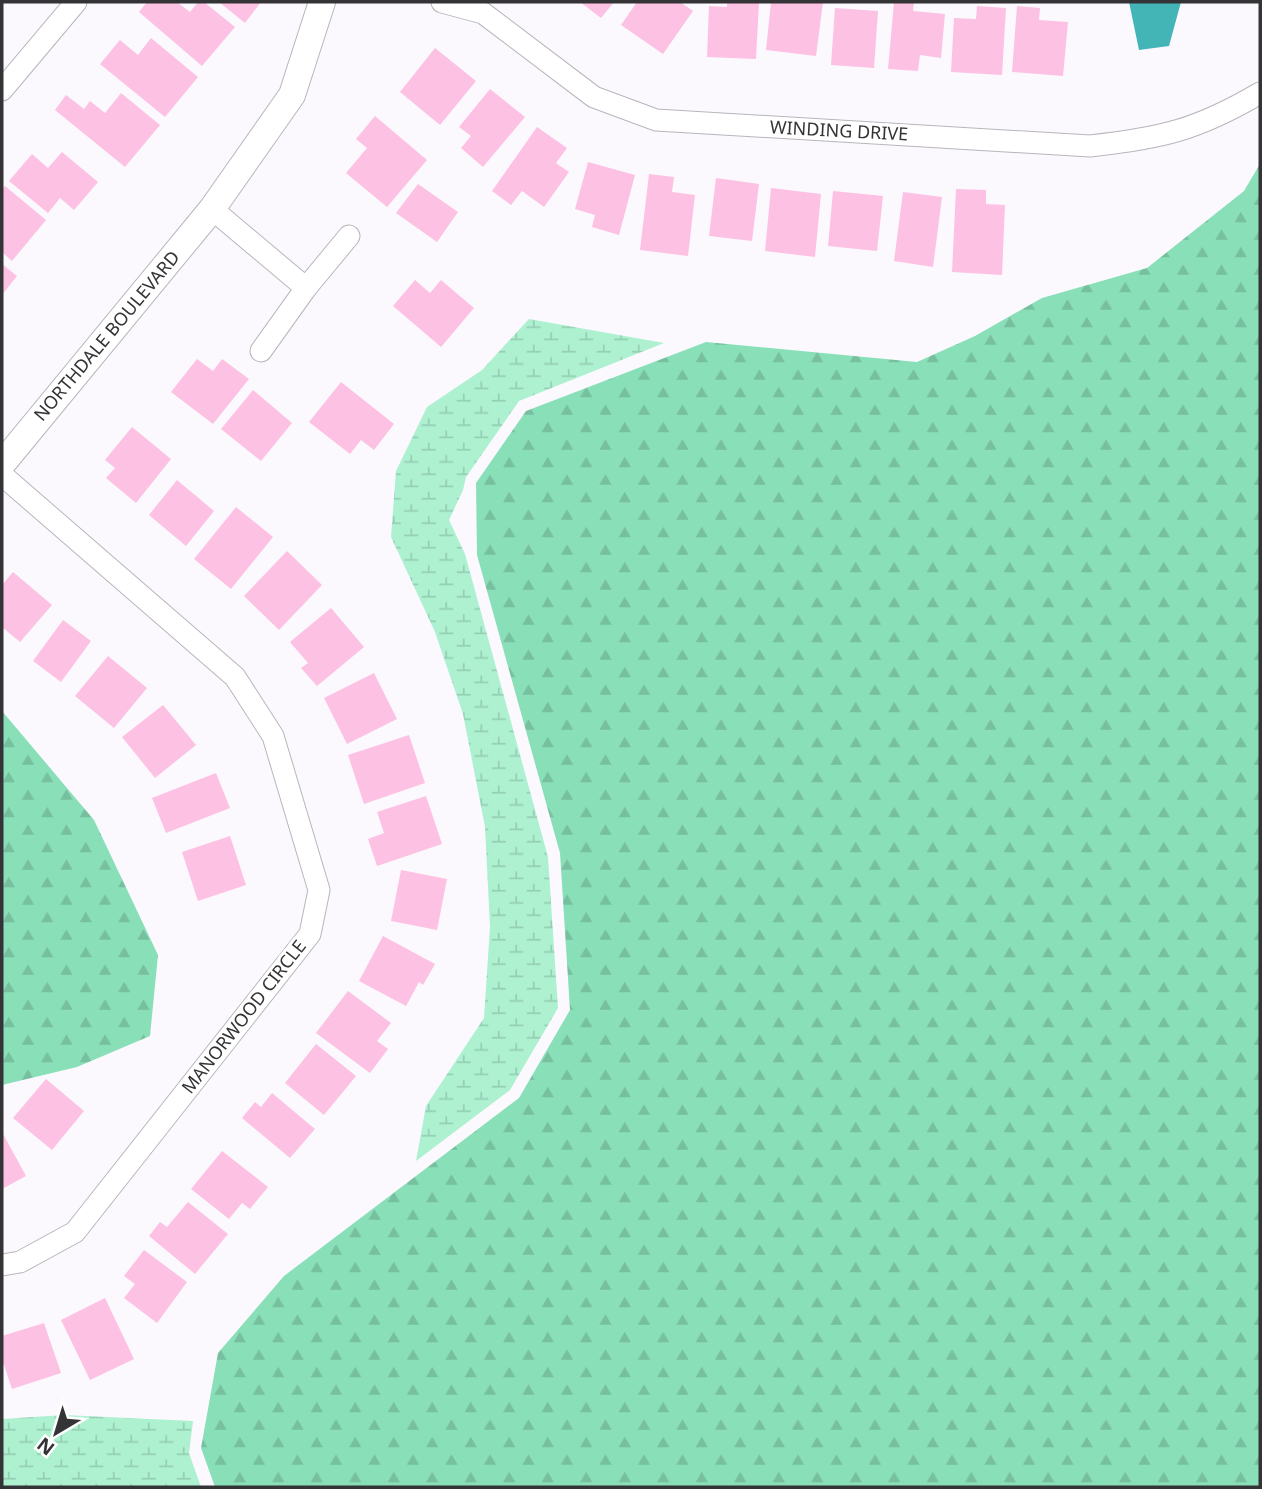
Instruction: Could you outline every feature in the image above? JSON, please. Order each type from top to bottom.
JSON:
[{"type":"street","points":[[2,90],[76,2]]},
{"type":"street","name":"NORTHDALE BOULEVARD","points":[[2,464],[212,209],[292,95],[322,2]]},
{"type":"street","name":"WINDING DRIVE","points":[[442,2],[483,13],[594,97],[656,120],[1090,146],[1157,139],[1215,120],[1260,93]]},
{"type":"street","points":[[212,209],[306,288]]},
{"type":"street","points":[[261,351],[306,288],[349,236]]},
{"type":"street","name":"MANORWOOD CIRCLE","points":[[2,475],[235,677],[273,736],[320,890],[310,934],[75,1232],[20,1262],[2,1265]]},
{"type":"green space","points":[[1260,164],[1260,1487],[215,1487],[201,1448],[218,1353],[284,1276],[519,1098],[570,1010],[560,853],[477,555],[476,483],[526,411],[706,342],[917,362],[975,336],[1042,298],[1147,268],[1244,191]]},
{"type":"green space","points":[[529,319],[664,343],[519,401],[466,477],[449,520],[465,554],[548,857],[558,1008],[510,1090],[416,1161],[426,1106],[484,1018],[490,927],[485,827],[463,714],[435,632],[391,537],[396,471],[427,407],[482,370]]},
{"type":"green space","points":[[2,711],[94,820],[158,955],[150,1036],[77,1067],[2,1085]]},
{"type":"green space","points":[[64,1415],[193,1421],[189,1453],[201,1487],[2,1487],[2,1419]]},
{"type":"water","points":[[1129,2],[1181,2],[1169,46],[1139,50]]},
{"type":"building","points":[[147,2],[177,2],[190,12],[198,2],[204,2],[235,27],[202,66],[139,12]]},
{"type":"building","points":[[219,2],[261,2],[245,23]]},
{"type":"building","points":[[580,2],[614,2],[601,18]]},
{"type":"building","points":[[637,2],[680,2],[693,11],[663,54],[621,25]]},
{"type":"building","points":[[727,2],[759,2],[756,59],[707,57],[709,6],[727,7]]},
{"type":"building","points":[[771,2],[823,2],[816,56],[766,50]]},
{"type":"building","points":[[894,2],[914,2],[913,11],[945,14],[941,58],[920,55],[918,71],[888,69]]},
{"type":"building","points":[[977,6],[1006,8],[1002,75],[951,72],[954,18],[976,19]]},
{"type":"building","points":[[1017,6],[1040,8],[1039,20],[1068,22],[1063,76],[1012,72]]},
{"type":"building","points":[[835,8],[878,11],[874,68],[831,65]]},
{"type":"building","points":[[151,38],[198,77],[165,117],[100,64],[120,40],[138,55]]},
{"type":"building","points":[[435,48],[476,81],[440,125],[400,92]]},
{"type":"building","points":[[490,89],[525,117],[483,167],[461,148],[471,136],[459,127]]},
{"type":"building","points":[[121,93],[160,125],[125,167],[55,110],[66,95],[84,109],[90,101],[105,113]]},
{"type":"building","points":[[375,116],[427,160],[387,207],[346,173],[367,148],[356,139]]},
{"type":"building","points":[[537,127],[567,148],[556,163],[569,172],[544,207],[522,191],[511,205],[492,191]]},
{"type":"building","points":[[62,152],[98,182],[74,210],[60,198],[48,213],[9,181],[32,154],[48,168]]},
{"type":"building","points":[[588,162],[635,175],[619,235],[592,227],[595,215],[575,209]]},
{"type":"building","points":[[649,174],[674,177],[672,192],[695,195],[688,256],[640,250]]},
{"type":"building","points":[[716,178],[759,184],[752,241],[709,236]]},
{"type":"building","points":[[418,184],[458,212],[437,242],[396,213]]},
{"type":"building","points":[[5,186],[46,220],[12,261],[2,252],[2,190]]},
{"type":"building","points":[[771,188],[821,194],[815,257],[765,251]]},
{"type":"building","points":[[956,189],[986,190],[986,204],[1005,205],[1002,275],[952,272]]},
{"type":"building","points":[[833,191],[883,196],[877,251],[828,246]]},
{"type":"building","points":[[903,192],[942,197],[933,267],[894,261]]},
{"type":"building","points":[[2,264],[17,276],[2,295]]},
{"type":"building","points":[[415,280],[430,293],[441,280],[474,308],[441,347],[393,306]]},
{"type":"building","points":[[197,359],[213,371],[222,359],[249,379],[213,424],[171,392]]},
{"type":"building","points":[[341,382],[394,424],[374,450],[361,440],[350,454],[309,422]]},
{"type":"building","points":[[253,390],[292,423],[261,461],[221,429]]},
{"type":"building","points":[[132,427],[171,459],[136,503],[106,478],[115,468],[105,460]]},
{"type":"building","points":[[177,480],[214,511],[186,546],[149,515]]},
{"type":"building","points":[[236,507],[273,537],[231,589],[194,559]]},
{"type":"building","points":[[287,551],[322,585],[279,630],[244,596]]},
{"type":"building","points":[[13,572],[52,605],[20,642],[2,627],[2,585]]},
{"type":"building","points":[[331,608],[364,647],[317,686],[301,668],[308,663],[290,642]]},
{"type":"building","points":[[63,620],[91,641],[61,682],[33,661]]},
{"type":"building","points":[[108,656],[147,688],[114,728],[75,696]]},
{"type":"building","points":[[374,673],[397,719],[347,744],[324,698]]},
{"type":"building","points":[[163,705],[196,745],[155,778],[122,737]]},
{"type":"building","points":[[409,735],[425,783],[364,804],[348,755]]},
{"type":"building","points":[[216,773],[230,808],[166,833],[152,798]]},
{"type":"building","points":[[426,796],[442,844],[377,866],[368,839],[384,833],[377,812]]},
{"type":"building","points":[[230,836],[246,885],[198,901],[182,852]]},
{"type":"building","points":[[401,870],[447,879],[437,930],[391,921]]},
{"type":"building","points":[[383,936],[435,964],[423,985],[419,982],[406,1006],[359,981]]},
{"type":"building","points":[[348,991],[391,1023],[377,1041],[388,1049],[370,1073],[316,1033]]},
{"type":"building","points":[[316,1044],[356,1076],[324,1115],[285,1083]]},
{"type":"building","points":[[46,1079],[84,1111],[52,1150],[13,1118]]},
{"type":"building","points":[[272,1093],[315,1129],[290,1158],[242,1118],[255,1102],[261,1107]]},
{"type":"building","points":[[2,1132],[26,1176],[2,1189]]},
{"type":"building","points":[[222,1151],[268,1187],[250,1209],[242,1203],[229,1219],[191,1189]]},
{"type":"building","points":[[188,1202],[228,1234],[195,1274],[149,1236],[160,1222],[167,1227]]},
{"type":"building","points":[[144,1250],[187,1282],[157,1323],[124,1298],[135,1284],[124,1276]]},
{"type":"building","points":[[105,1298],[134,1359],[90,1380],[61,1320]]},
{"type":"building","points":[[44,1323],[61,1373],[12,1389],[2,1359],[2,1336]]}]
